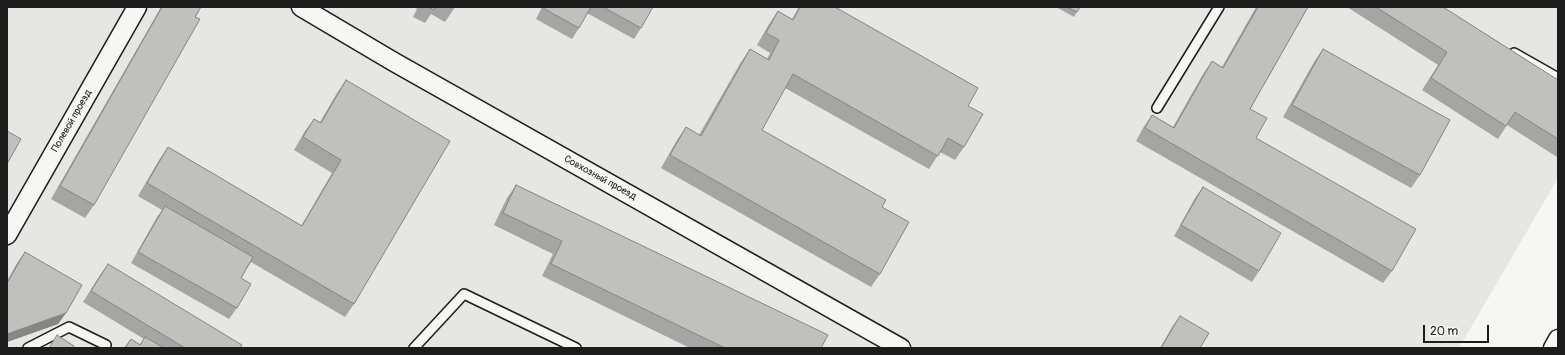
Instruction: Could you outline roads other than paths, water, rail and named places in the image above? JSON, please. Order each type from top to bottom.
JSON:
[{"type":"street","name":"Полевой проезд","points":[[7,236],[137,7]]},
{"type":"street","name":"Совхозный проезд","points":[[301,7],[394,62],[901,348]]},
{"type":"street","points":[[1553,348],[1558,339]]},
{"type":"lane","points":[[1157,108],[1219,7]]},
{"type":"lane","points":[[1503,46],[1558,78]]},
{"type":"lane","points":[[414,348],[464,294],[576,348]]},
{"type":"lane","points":[[28,348],[69,327],[106,346],[104,348]]}]
